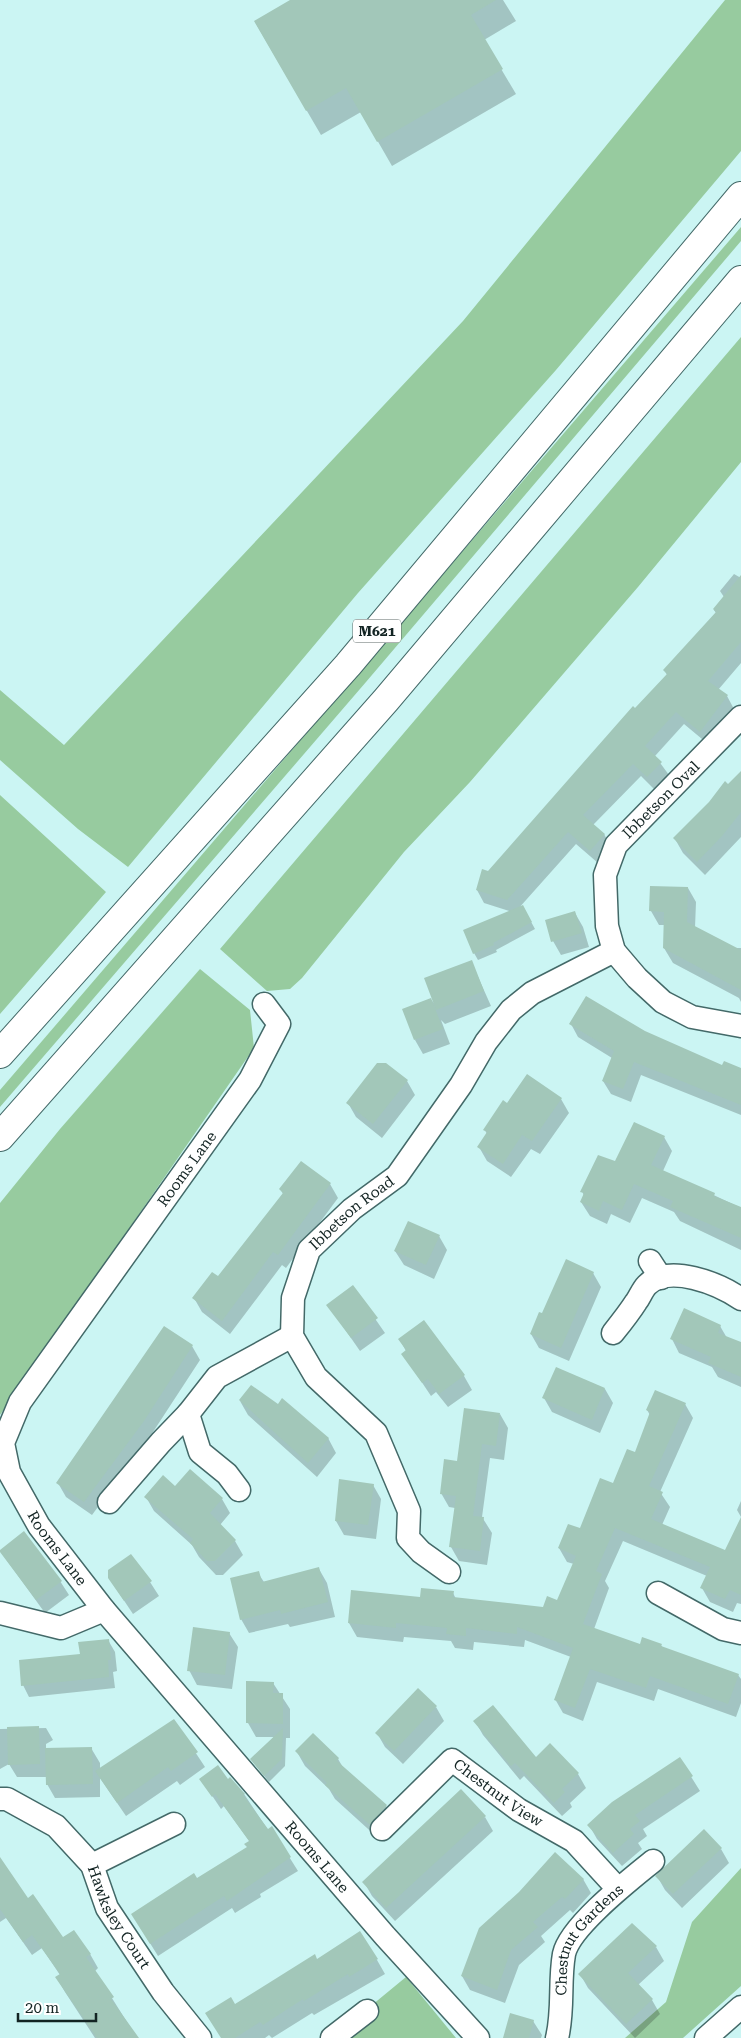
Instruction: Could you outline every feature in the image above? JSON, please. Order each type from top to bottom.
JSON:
[{"type":"highway","name":"M621","points":[[0,1054],[348,665],[741,196]]},
{"type":"highway","points":[[0,1137],[386,700],[741,280]]},
{"type":"street","name":"Ibbetson Oval","points":[[741,717],[616,845],[606,875],[608,926],[614,951],[637,978],[663,1002],[692,1017],[741,1026]]},
{"type":"street","name":"Ibbetson Road","points":[[292,1336],[294,1298],[309,1250],[352,1209],[397,1176],[461,1085],[486,1042],[511,1010],[532,993],[614,951]]},
{"type":"street","name":"Rooms Lane","points":[[264,1004],[279,1024],[250,1080],[20,1402],[4,1443],[9,1472],[39,1526],[104,1610],[385,1936],[478,2038]]},
{"type":"street","points":[[613,1333],[656,1269],[675,1276],[696,1279],[726,1289],[741,1299]]},
{"type":"street","points":[[108,1502],[188,1414],[217,1377],[292,1336],[316,1377],[376,1434],[409,1511],[408,1538],[421,1552],[449,1572]]},
{"type":"street","points":[[188,1414],[200,1452],[227,1474],[239,1490]]},
{"type":"street","points":[[658,1593],[723,1629],[741,1633]]},
{"type":"street","points":[[0,1613],[61,1628],[104,1610]]},
{"type":"street","name":"Chestnut View","points":[[382,1829],[452,1760],[519,1810],[574,1841],[618,1889]]},
{"type":"street","name":"Hawksley Court","points":[[0,1799],[7,1799],[56,1826],[92,1866],[107,1908],[163,1992],[200,2038]]},
{"type":"street","points":[[92,1866],[174,1824]]},
{"type":"street","name":"Chestnut Gardens","points":[[557,2038],[562,2018],[564,1953],[579,1929],[618,1889],[653,1861]]},
{"type":"street","points":[[706,2038],[741,2007]]},
{"type":"street","points":[[332,2038],[367,2011]]},
{"type":"green space","points":[[725,0],[741,0],[741,151],[556,370],[358,593],[128,867],[78,829],[0,760],[0,690],[64,745],[463,321]]},
{"type":"green space","points":[[741,227],[741,241],[366,682],[0,1107],[0,1090]]},
{"type":"green space","points":[[741,337],[741,462],[638,587],[470,782],[404,852],[302,978],[290,989],[267,991],[220,949]]},
{"type":"green space","points":[[0,795],[106,892],[0,1014]]},
{"type":"green space","points":[[200,969],[250,1010],[254,1048],[0,1415],[0,1203],[60,1129]]},
{"type":"green space","points":[[741,1868],[741,1986],[683,2038],[625,2038],[666,2002],[692,1922]]},
{"type":"green space","points":[[406,1977],[456,2038],[332,2038]]},
{"type":"building","points":[[290,0],[496,0],[471,15],[503,69],[377,142],[346,88],[306,111],[254,21]]},
{"type":"building","points":[[741,575],[741,642],[708,681],[728,695],[700,732],[676,712],[645,746],[662,762],[647,777],[633,764],[583,815],[605,834],[590,851],[568,832],[507,900],[476,890],[482,869],[488,871],[633,706],[635,708],[667,674],[663,670],[716,612],[713,609]]},
{"type":"building","points":[[741,771],[741,812],[722,836],[697,862],[673,838],[709,802],[725,781],[728,784]]},
{"type":"building","points":[[650,886],[688,887],[687,922],[741,950],[741,990],[663,948],[664,912],[649,911]]},
{"type":"building","points":[[523,905],[532,922],[493,943],[494,945],[473,954],[463,930]]},
{"type":"building","points":[[575,911],[582,933],[551,942],[545,920]]},
{"type":"building","points":[[472,960],[484,991],[436,1010],[424,978]]},
{"type":"building","points":[[586,996],[645,1031],[722,1065],[724,1061],[741,1068],[741,1105],[634,1062],[623,1089],[602,1081],[614,1051],[569,1024]]},
{"type":"building","points":[[431,998],[443,1029],[414,1040],[402,1009]]},
{"type":"building","points":[[377,1063],[386,1063],[408,1080],[373,1124],[346,1103]]},
{"type":"building","points":[[527,1074],[562,1098],[532,1141],[522,1135],[503,1164],[477,1147],[487,1132],[483,1130],[503,1100],[507,1103]]},
{"type":"building","points":[[634,1122],[665,1136],[651,1165],[715,1193],[714,1196],[741,1207],[741,1238],[670,1207],[673,1201],[634,1184],[622,1210],[603,1201],[599,1211],[580,1202],[584,1193],[580,1192],[598,1155],[615,1161]]},
{"type":"building","points":[[301,1161],[331,1183],[278,1255],[273,1252],[222,1321],[192,1298],[212,1272],[218,1276],[283,1193],[279,1189]]},
{"type":"building","points":[[408,1221],[440,1235],[426,1265],[394,1251]]},
{"type":"building","points":[[566,1259],[594,1272],[561,1348],[530,1334],[539,1312],[542,1313]]},
{"type":"building","points":[[353,1285],[378,1318],[351,1338],[326,1305]]},
{"type":"building","points":[[684,1308],[721,1325],[718,1333],[741,1342],[741,1377],[708,1363],[711,1357],[670,1339]]},
{"type":"building","points":[[424,1320],[465,1375],[439,1394],[428,1379],[422,1383],[401,1354],[406,1350],[398,1339]]},
{"type":"building","points":[[164,1326],[193,1345],[144,1421],[84,1502],[56,1483]]},
{"type":"building","points":[[556,1367],[605,1388],[592,1420],[542,1398]]},
{"type":"building","points":[[251,1385],[278,1404],[282,1398],[329,1438],[308,1463],[239,1400]]},
{"type":"building","points":[[655,1390],[686,1403],[649,1486],[663,1492],[651,1519],[725,1550],[741,1517],[741,1595],[730,1590],[725,1599],[700,1588],[710,1567],[615,1528],[596,1571],[602,1574],[583,1624],[640,1644],[642,1637],[662,1644],[661,1646],[739,1674],[728,1704],[650,1676],[646,1688],[590,1669],[575,1708],[554,1700],[573,1648],[517,1627],[517,1634],[466,1628],[466,1636],[446,1634],[447,1628],[396,1623],[396,1628],[348,1623],[351,1590],[420,1597],[421,1588],[454,1591],[453,1597],[543,1607],[547,1596],[557,1600],[576,1556],[558,1548],[568,1524],[580,1528],[600,1478],[613,1483],[627,1449],[635,1452],[650,1412],[646,1410]]},
{"type":"building","points":[[464,1408],[500,1413],[496,1446],[482,1444],[473,1516],[484,1517],[480,1551],[449,1547],[456,1496],[440,1494],[444,1459],[457,1461]]},
{"type":"building","points":[[190,1469],[223,1498],[210,1513],[236,1540],[215,1561],[207,1561],[190,1543],[193,1539],[144,1497],[163,1475],[175,1486]]},
{"type":"building","points":[[339,1479],[374,1484],[368,1525],[335,1521]]},
{"type":"building","points":[[24,1531],[62,1581],[36,1600],[0,1552],[0,1550]]},
{"type":"building","points":[[131,1554],[152,1581],[124,1601],[108,1578],[108,1570]]},
{"type":"building","points":[[319,1567],[328,1602],[281,1614],[280,1610],[240,1620],[230,1578],[259,1571],[262,1582]]},
{"type":"building","points":[[193,1627],[230,1632],[225,1675],[187,1671]]},
{"type":"building","points":[[109,1639],[111,1660],[108,1660],[109,1677],[21,1686],[19,1660],[80,1654],[78,1642]]},
{"type":"building","points":[[246,1681],[274,1682],[273,1693],[283,1693],[283,1724],[246,1723]]},
{"type":"building","points":[[418,1688],[437,1706],[394,1751],[375,1733]]},
{"type":"building","points":[[493,1705],[536,1757],[550,1743],[579,1773],[562,1789],[565,1792],[554,1803],[515,1763],[511,1766],[473,1721]]},
{"type":"building","points":[[174,1719],[198,1752],[171,1771],[168,1767],[117,1803],[95,1771]]},
{"type":"building","points":[[39,1726],[40,1764],[8,1765],[7,1727]]},
{"type":"building","points":[[283,1728],[282,1759],[264,1776],[250,1759]]},
{"type":"building","points":[[313,1733],[339,1758],[337,1761],[387,1805],[370,1825],[325,1785],[327,1783],[295,1751]]},
{"type":"building","points":[[92,1747],[93,1784],[46,1785],[45,1748]]},
{"type":"building","points":[[680,1757],[693,1776],[635,1815],[640,1821],[630,1829],[634,1834],[613,1853],[587,1825],[612,1802]]},
{"type":"building","points":[[218,1765],[228,1779],[230,1777],[245,1794],[243,1795],[268,1829],[272,1826],[291,1857],[227,1901],[224,1896],[150,1944],[131,1914],[194,1873],[197,1878],[247,1847],[244,1844],[249,1841],[215,1794],[212,1797],[199,1779]]},
{"type":"building","points":[[461,1789],[486,1816],[386,1908],[362,1882]]},
{"type":"building","points":[[704,1829],[722,1848],[673,1894],[655,1876]]},
{"type":"building","points":[[555,1852],[584,1879],[565,1899],[562,1897],[533,1922],[538,1927],[511,1950],[497,1990],[461,1976],[479,1928],[519,1892]]},
{"type":"building","points":[[0,1857],[28,1898],[33,1894],[63,1937],[74,1930],[91,1954],[86,1957],[114,1997],[111,1999],[139,2038],[97,2038],[55,1977],[60,1974],[32,1935],[23,1942],[0,1909]]},
{"type":"building","points":[[632,1923],[657,1946],[628,1973],[653,1999],[626,2024],[578,1974]]},
{"type":"building","points":[[360,1931],[378,1959],[349,1977],[348,1974],[304,2001],[303,1999],[263,2025],[260,2022],[235,2038],[221,2038],[205,2013],[231,1997],[235,2004],[315,1954],[317,1959]]},
{"type":"building","points":[[510,2013],[534,2020],[529,2038],[503,2038]]}]
